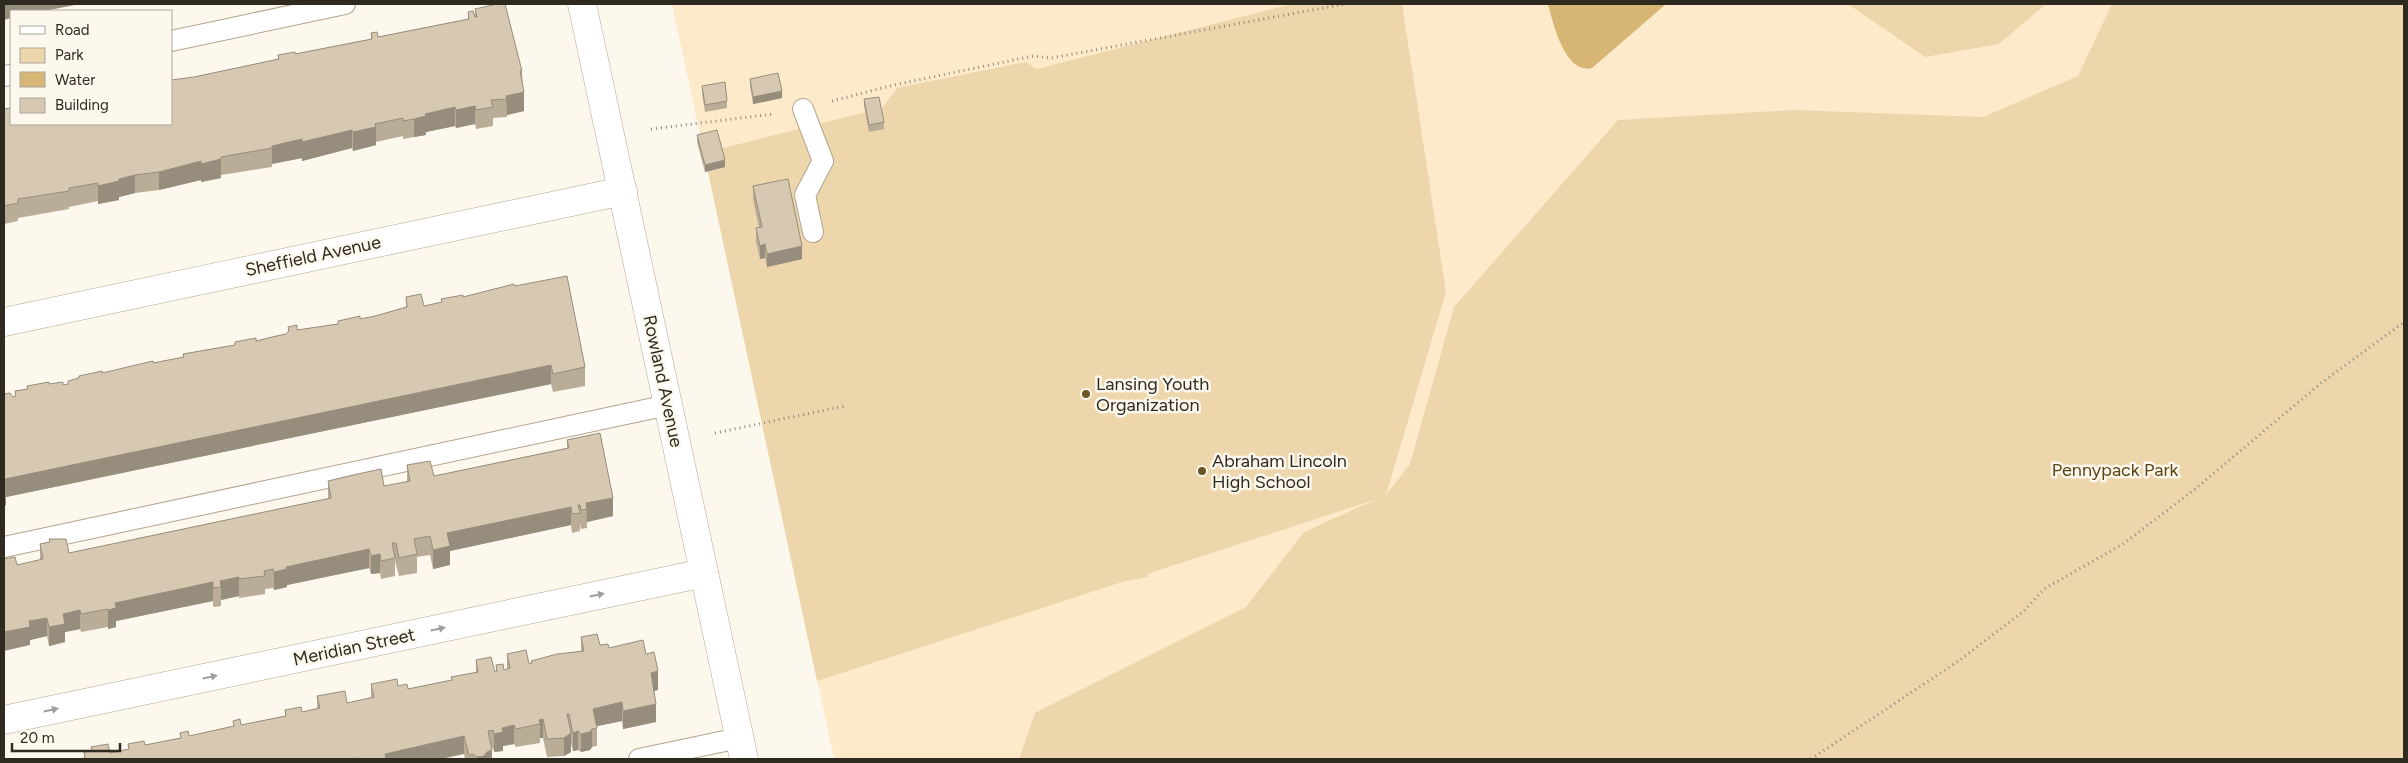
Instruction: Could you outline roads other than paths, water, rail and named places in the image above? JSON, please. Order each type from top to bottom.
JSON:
[{"type":"street","name":"Rowland Avenue","points":[[582,4],[742,748]]},
{"type":"street","name":"Sheffield Avenue","points":[[4,322],[622,191]]},
{"type":"street","name":"Meridian Street","points":[[4,720],[704,573]]},
{"type":"lane","points":[[172,41],[345,4]]},
{"type":"lane","points":[[804,109],[823,161],[805,195],[813,232]]},
{"type":"lane","points":[[4,547],[668,404]]},
{"type":"lane","points":[[639,759],[742,748]]},
{"type":"water","points":[[1548,4],[1666,4],[1592,68],[1583,68],[1574,64],[1562,46]]},
{"type":"place","name":"Lansing Youth Organization","points":[[1086,394]]},
{"type":"place","name":"Abraham Lincoln High School","points":[[1202,471]]},
{"type":"park label","name":"Pennypack Park","points":[[2115,470]]}]
